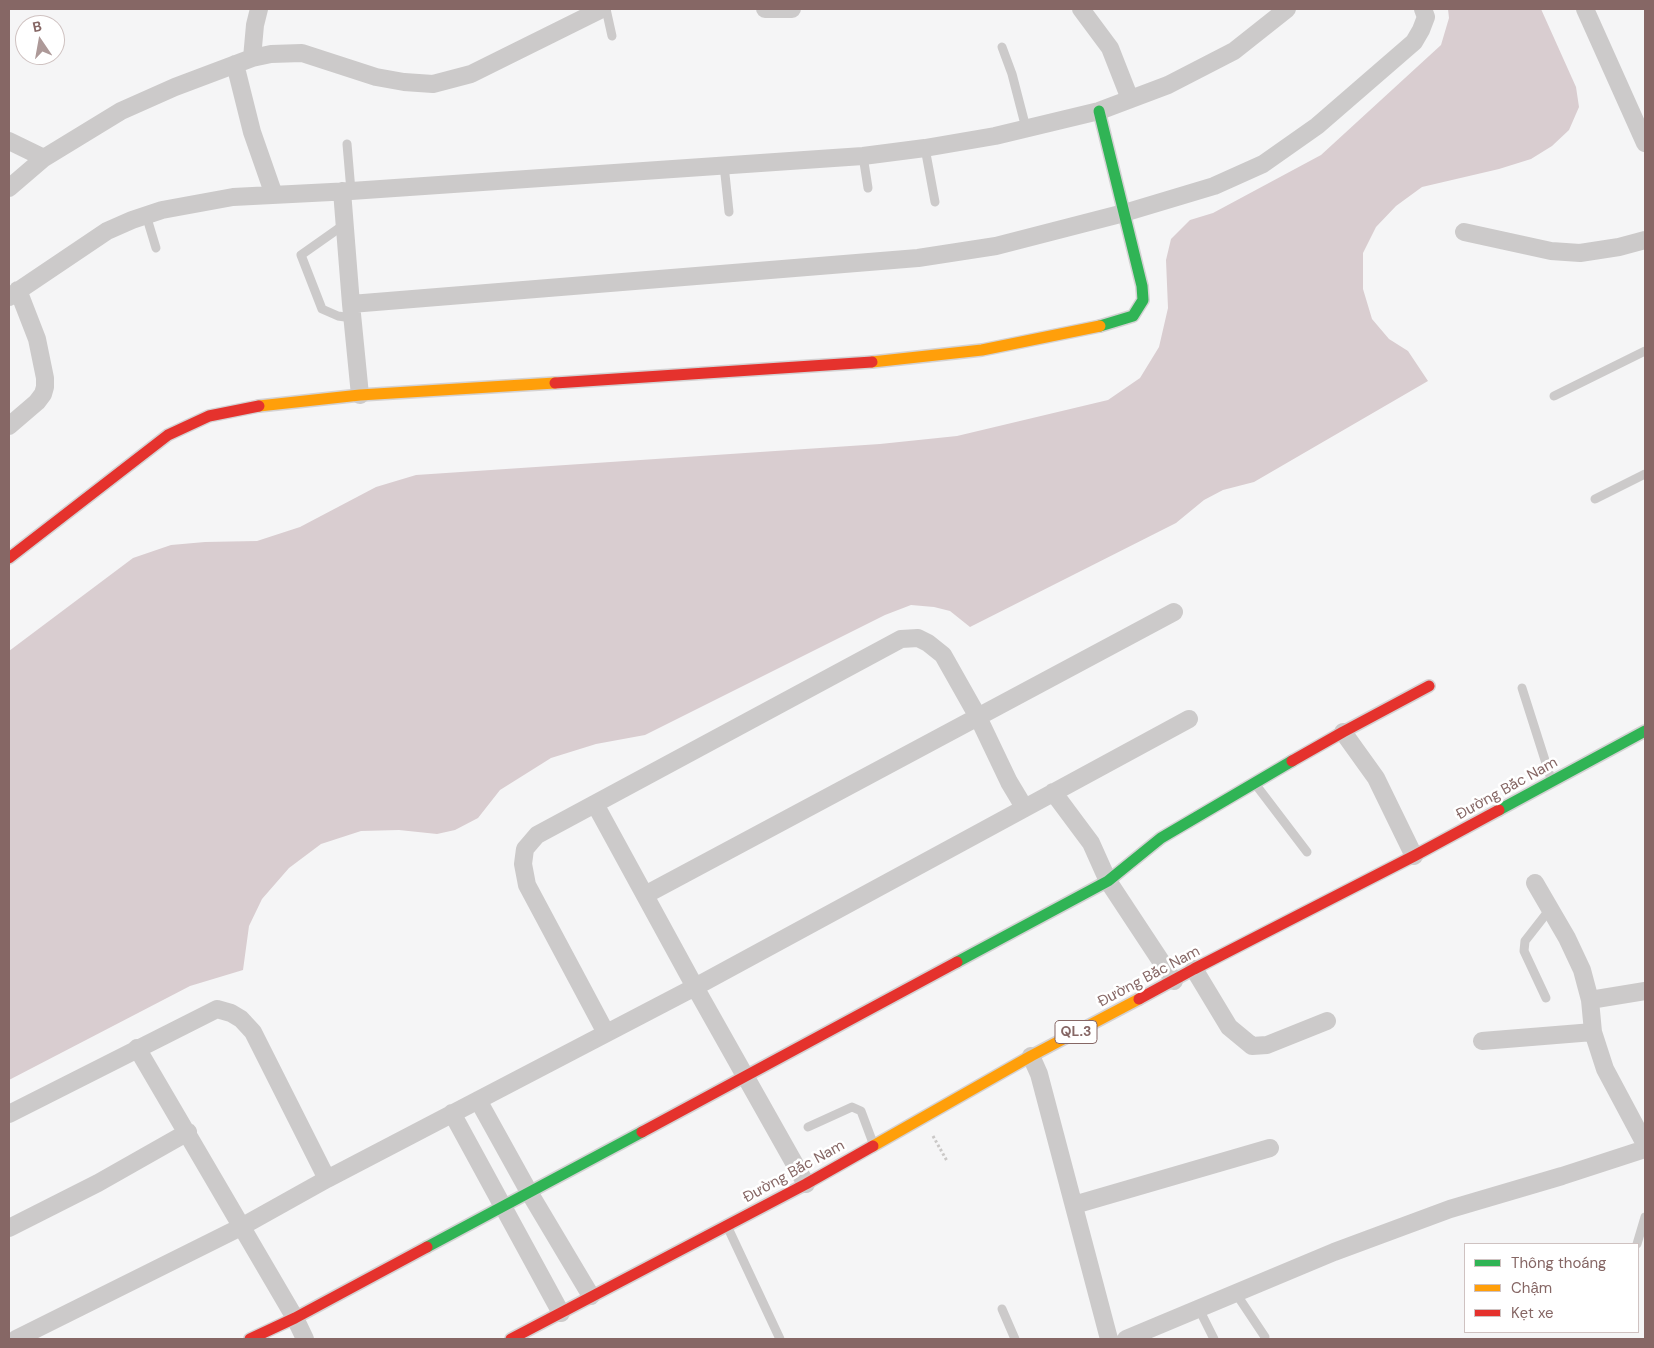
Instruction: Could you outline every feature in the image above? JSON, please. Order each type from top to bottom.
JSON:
[{"type":"main road","points":[[9,558],[168,435],[208,416],[258,406],[360,395],[860,363],[982,350],[1113,323],[1133,316],[1143,300],[1142,286],[1099,111]]},
{"type":"main road","points":[[250,1339],[295,1318],[1108,881],[1161,838],[1343,732],[1429,686]]},
{"type":"main road","name":"Đường Bắc Nam","points":[[511,1339],[806,1184],[1031,1056],[1194,969],[1414,856],[1645,731]]},
{"type":"street","points":[[252,58],[255,25],[259,9]]},
{"type":"street","points":[[9,188],[44,158],[121,111],[175,87],[252,58],[271,54],[302,54],[376,77],[404,82],[433,84],[470,74],[602,9]]},
{"type":"street","points":[[765,9],[792,9]]},
{"type":"street","points":[[1082,9],[1110,48],[1130,99]]},
{"type":"street","points":[[9,426],[37,402],[43,394],[45,387],[37,339],[14,293],[107,231],[146,215],[162,210],[233,197],[863,156],[995,136],[1099,111],[1168,85],[1234,51],[1287,9]]},
{"type":"street","points":[[351,311],[918,258],[996,246],[1124,212],[1214,186],[1262,164],[1317,126],[1414,42],[1426,17],[1423,9]]},
{"type":"street","points":[[1585,9],[1645,143]]},
{"type":"street","points":[[235,64],[252,132],[274,195]]},
{"type":"street","points":[[9,141],[44,158]]},
{"type":"street","points":[[347,191],[345,224],[351,311],[360,395]]},
{"type":"street","points":[[1464,232],[1551,252],[1580,253],[1619,247],[1645,240]]},
{"type":"street","points":[[645,895],[1174,612]]},
{"type":"street","points":[[606,1033],[527,885],[522,864],[525,849],[537,835],[901,639],[918,638],[943,655],[978,717],[1009,782],[1024,807]]},
{"type":"street","points":[[16,1339],[241,1227],[327,1179],[695,987],[1189,719]]},
{"type":"street","points":[[1343,732],[1376,778],[1414,856]]},
{"type":"street","points":[[1053,792],[1091,843],[1108,881],[1174,981]]},
{"type":"street","points":[[595,804],[806,1184]]},
{"type":"street","points":[[1535,883],[1567,938],[1582,970],[1590,1000],[1592,1032],[1605,1069],[1645,1144]]},
{"type":"street","points":[[1194,969],[1229,1027],[1252,1046],[1267,1045],[1327,1021]]},
{"type":"street","points":[[1590,1000],[1645,991]]},
{"type":"street","points":[[9,1114],[217,1010],[231,1013],[242,1019],[252,1032],[327,1179]]},
{"type":"street","points":[[1482,1042],[1592,1032]]},
{"type":"street","points":[[138,1048],[295,1318],[305,1339]]},
{"type":"street","points":[[1031,1056],[1039,1074],[1110,1339]]},
{"type":"street","points":[[478,1100],[529,1192],[591,1296]]},
{"type":"street","points":[[452,1113],[562,1313]]},
{"type":"street","points":[[9,1228],[98,1183],[188,1132]]},
{"type":"street","points":[[1074,1205],[1270,1148]]},
{"type":"street","points":[[1126,1339],[1153,1330],[1235,1292],[1334,1252],[1450,1209],[1645,1149]]},
{"type":"lane","points":[[606,9],[612,36]]},
{"type":"lane","points":[[1002,47],[1012,74],[1026,128]]},
{"type":"lane","points":[[347,144],[347,191]]},
{"type":"lane","points":[[925,148],[935,202]]},
{"type":"lane","points":[[863,156],[868,188]]},
{"type":"lane","points":[[724,165],[729,212]]},
{"type":"lane","points":[[146,215],[156,248]]},
{"type":"lane","points":[[345,224],[301,255],[322,309],[338,316],[351,311]]},
{"type":"lane","points":[[1554,396],[1645,351]]},
{"type":"lane","points":[[1595,499],[1645,474]]},
{"type":"lane","points":[[1522,688],[1552,781]]},
{"type":"lane","points":[[1254,783],[1308,852]]},
{"type":"lane","points":[[1546,998],[1524,951],[1525,940],[1550,909]]},
{"type":"lane","points":[[808,1127],[852,1107],[861,1111],[874,1145]]},
{"type":"lane","points":[[1637,1243],[1645,1217]]},
{"type":"lane","points":[[727,1226],[780,1339]]},
{"type":"lane","points":[[1235,1292],[1265,1337]]},
{"type":"lane","points":[[1002,1309],[1015,1339]]},
{"type":"lane","points":[[1199,1309],[1214,1339]]},
{"type":"path","points":[[923,1118],[947,1161]]},
{"type":"shaded area","points":[[1448,9],[1541,9],[1576,87],[1579,107],[1569,130],[1552,146],[1531,159],[1499,169],[1422,187],[1396,206],[1376,227],[1363,253],[1363,289],[1372,319],[1389,339],[1408,351],[1428,381],[1254,482],[1223,490],[1204,500],[1176,523],[970,627],[950,611],[934,607],[911,605],[885,615],[645,735],[596,744],[551,758],[500,790],[478,818],[455,830],[437,834],[399,830],[361,831],[321,844],[289,868],[262,899],[249,926],[243,970],[190,986],[9,1080],[9,651],[133,558],[171,545],[257,541],[300,527],[376,487],[416,475],[880,444],[957,436],[1108,400],[1140,378],[1159,347],[1168,308],[1166,260],[1171,239],[1190,220],[1213,213],[1321,155],[1441,45],[1449,18]]},
{"type":"traffic: fast","points":[[1099,111],[1142,286],[1143,300],[1133,316],[1100,326]]},
{"type":"traffic: fast","points":[[1499,810],[1645,731]]},
{"type":"traffic: fast","points":[[957,962],[1108,881],[1161,838],[1292,761]]},
{"type":"traffic: fast","points":[[427,1247],[642,1132]]},
{"type":"traffic: slow","points":[[872,362],[982,350],[1100,326]]},
{"type":"traffic: slow","points":[[259,406],[360,395],[555,383]]},
{"type":"traffic: slow","points":[[873,1146],[1031,1056],[1139,999]]},
{"type":"traffic: jam","points":[[555,383],[872,362]]},
{"type":"traffic: jam","points":[[9,558],[168,435],[209,416],[259,406]]},
{"type":"traffic: jam","points":[[1292,761],[1429,686]]},
{"type":"traffic: jam","points":[[1139,999],[1499,810]]},
{"type":"traffic: jam","points":[[642,1132],[957,962]]},
{"type":"traffic: jam","points":[[511,1339],[806,1184],[873,1146]]},
{"type":"traffic: jam","points":[[250,1339],[295,1318],[427,1247]]}]
